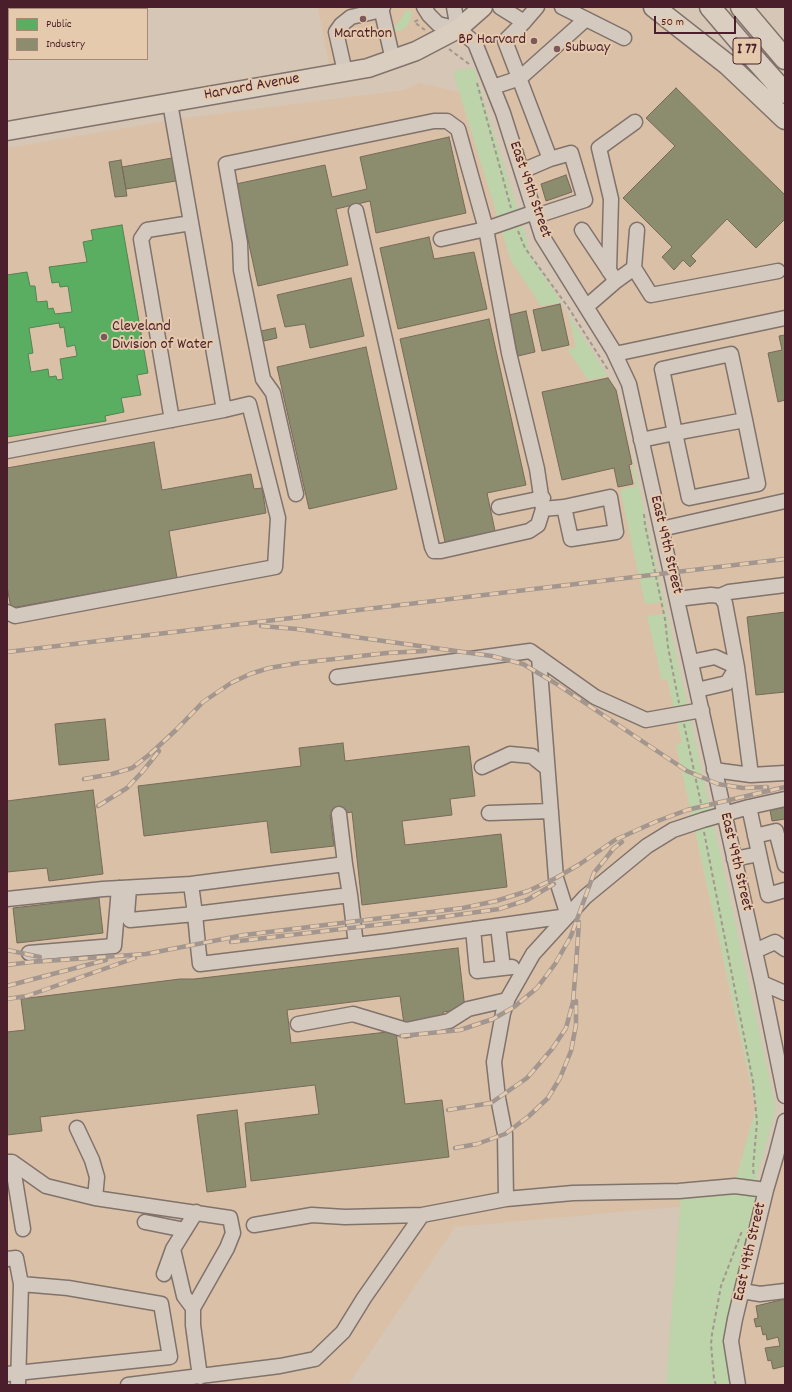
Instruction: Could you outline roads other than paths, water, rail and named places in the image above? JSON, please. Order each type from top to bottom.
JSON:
[{"type":"highway","points":[[654,7],[728,65],[785,119]]},
{"type":"highway","name":"I 77","points":[[710,7],[785,93]]},
{"type":"highway","name":"I 77","points":[[742,7],[785,59]]},
{"type":"main road","name":"Harvard Avenue","points":[[7,131],[368,68],[416,51],[458,29],[483,7]]},
{"type":"street","points":[[424,7],[429,15],[438,24],[458,29],[454,7]]},
{"type":"street","points":[[500,7],[524,22]]},
{"type":"street","points":[[536,7],[524,22],[505,41],[550,159]]},
{"type":"street","points":[[562,7],[624,38]]},
{"type":"street","points":[[345,72],[336,32],[341,25],[351,17],[373,12],[382,8],[393,60]]},
{"type":"street","points":[[493,87],[520,78],[586,19]]},
{"type":"street","name":"East 49th Street","points":[[458,29],[475,43],[493,87],[503,113],[542,236],[615,354],[629,384],[698,690],[785,1096]]},
{"type":"street","points":[[170,103],[224,410]]},
{"type":"street","points":[[296,494],[273,393],[263,379],[241,270],[240,243],[226,164],[434,121],[447,121],[458,129],[486,229],[510,353],[538,469],[543,504],[538,525],[529,531],[441,551],[434,551],[356,211]]},
{"type":"street","points":[[613,276],[610,199],[599,148],[635,122]]},
{"type":"street","points":[[441,239],[486,229],[585,200],[571,153],[550,159],[522,171]]},
{"type":"street","points":[[172,420],[141,239],[147,230],[190,223]]},
{"type":"street","points":[[582,230],[613,276]]},
{"type":"street","points":[[637,230],[634,268],[651,295],[778,271]]},
{"type":"street","points":[[586,307],[613,276],[634,268]]},
{"type":"street","points":[[615,354],[785,318]]},
{"type":"street","points":[[731,354],[745,420],[758,484],[690,498],[662,369],[731,354]]},
{"type":"street","points":[[7,451],[250,404],[278,518],[274,567],[16,616],[7,612]]},
{"type":"street","points":[[641,440],[745,420]]},
{"type":"street","points":[[661,530],[785,501]]},
{"type":"street","points":[[499,507],[543,504],[564,507]]},
{"type":"street","points":[[677,599],[711,595],[720,596],[729,592],[785,585]]},
{"type":"street","points":[[720,596],[725,603],[737,667],[751,775]]},
{"type":"street","points":[[337,677],[530,651],[595,697],[646,720],[702,710]]},
{"type":"street","points":[[691,662],[715,657],[737,667]]},
{"type":"street","points":[[539,658],[556,878],[568,916]]},
{"type":"street","points":[[698,690],[727,683],[737,667]]},
{"type":"street","points":[[482,766],[510,754],[532,756],[547,768]]},
{"type":"street","points":[[714,770],[751,775],[785,773]]},
{"type":"street","points":[[506,1199],[504,1134],[494,1062],[503,1013],[507,1000],[533,954],[585,897],[647,846],[673,830],[749,807],[785,799]]},
{"type":"street","points":[[749,807],[768,895],[785,890]]},
{"type":"street","points":[[489,813],[551,810]]},
{"type":"street","points":[[339,814],[356,945]]},
{"type":"street","points":[[755,836],[776,831],[785,865]]},
{"type":"street","points":[[734,859],[759,854]]},
{"type":"street","points":[[7,899],[56,893],[191,884],[345,864]]},
{"type":"street","points":[[191,884],[200,964],[356,945],[568,916]]},
{"type":"street","points":[[124,888],[127,915],[130,920],[195,914],[350,895]]},
{"type":"street","points":[[29,953],[114,946],[124,888]]},
{"type":"street","points":[[498,926],[503,968]]},
{"type":"street","points":[[473,929],[477,971],[526,965]]},
{"type":"street","points":[[755,951],[775,942],[785,949]]},
{"type":"street","points":[[762,983],[785,993]]},
{"type":"street","points":[[298,1024],[353,1014],[406,1030],[449,1021],[468,1009],[507,1000]]},
{"type":"street","name":"East 49th Street","points":[[738,1385],[731,1341],[766,1190],[785,1121]]},
{"type":"street","points":[[77,1128],[92,1160],[97,1177],[95,1198]]},
{"type":"street","points":[[10,1162],[46,1186],[95,1198],[230,1218],[232,1233],[227,1248],[193,1308],[193,1325],[200,1377]]},
{"type":"street","points":[[10,1162],[23,1230]]},
{"type":"street","points":[[254,1225],[312,1215],[345,1218],[422,1215],[506,1199],[573,1193],[679,1191],[735,1186],[766,1190]]},
{"type":"street","points":[[164,1274],[173,1249],[196,1212]]},
{"type":"street","points":[[128,1385],[280,1366],[315,1359],[342,1332],[422,1215]]},
{"type":"street","points":[[145,1222],[185,1230]]},
{"type":"street","points":[[173,1249],[184,1296],[193,1308]]},
{"type":"street","points":[[7,1259],[16,1258],[21,1284],[14,1377],[170,1357],[161,1304],[68,1288],[21,1284]]},
{"type":"street","points":[[742,1291],[760,1294],[785,1292]]},
{"type":"railway","points":[[7,652],[785,559]]},
{"type":"railway","points":[[261,626],[297,629],[492,656],[523,664],[555,683],[687,771],[718,784],[743,788],[767,787]]},
{"type":"railway","points":[[84,779],[112,774],[132,768],[176,730],[203,702],[231,683],[250,674],[269,668],[299,663],[387,653],[425,651]]},
{"type":"railway","points":[[98,806],[127,788],[159,751]]},
{"type":"railway","points":[[7,965],[146,954],[244,935],[463,908],[496,901],[528,891],[556,878],[580,864],[615,840],[655,822],[687,810],[785,787]]},
{"type":"railway","points":[[401,1036],[460,1030],[493,1019],[514,1007],[537,988],[555,964],[571,936],[594,873],[614,848],[622,842]]},
{"type":"railway","points":[[231,942],[499,909],[527,900],[554,884]]},
{"type":"railway","points":[[448,1110],[491,1103],[527,1078],[552,1049],[566,1028],[573,1002],[579,922]]},
{"type":"railway","points":[[7,950],[40,957]]},
{"type":"railway","points":[[7,999],[27,996],[135,958]]},
{"type":"railway","points":[[7,986],[106,960]]},
{"type":"railway","points":[[455,1148],[477,1144],[505,1134],[529,1116],[548,1098],[560,1078],[571,1051],[576,1025],[576,1001]]},
{"type":"place","name":"Marathon","points":[[363,19]]},
{"type":"place","name":"BP Harvard","points":[[534,41]]},
{"type":"place","name":"Subway","points":[[557,49]]},
{"type":"place","name":"Cleveland Division of Water","points":[[104,337]]}]
